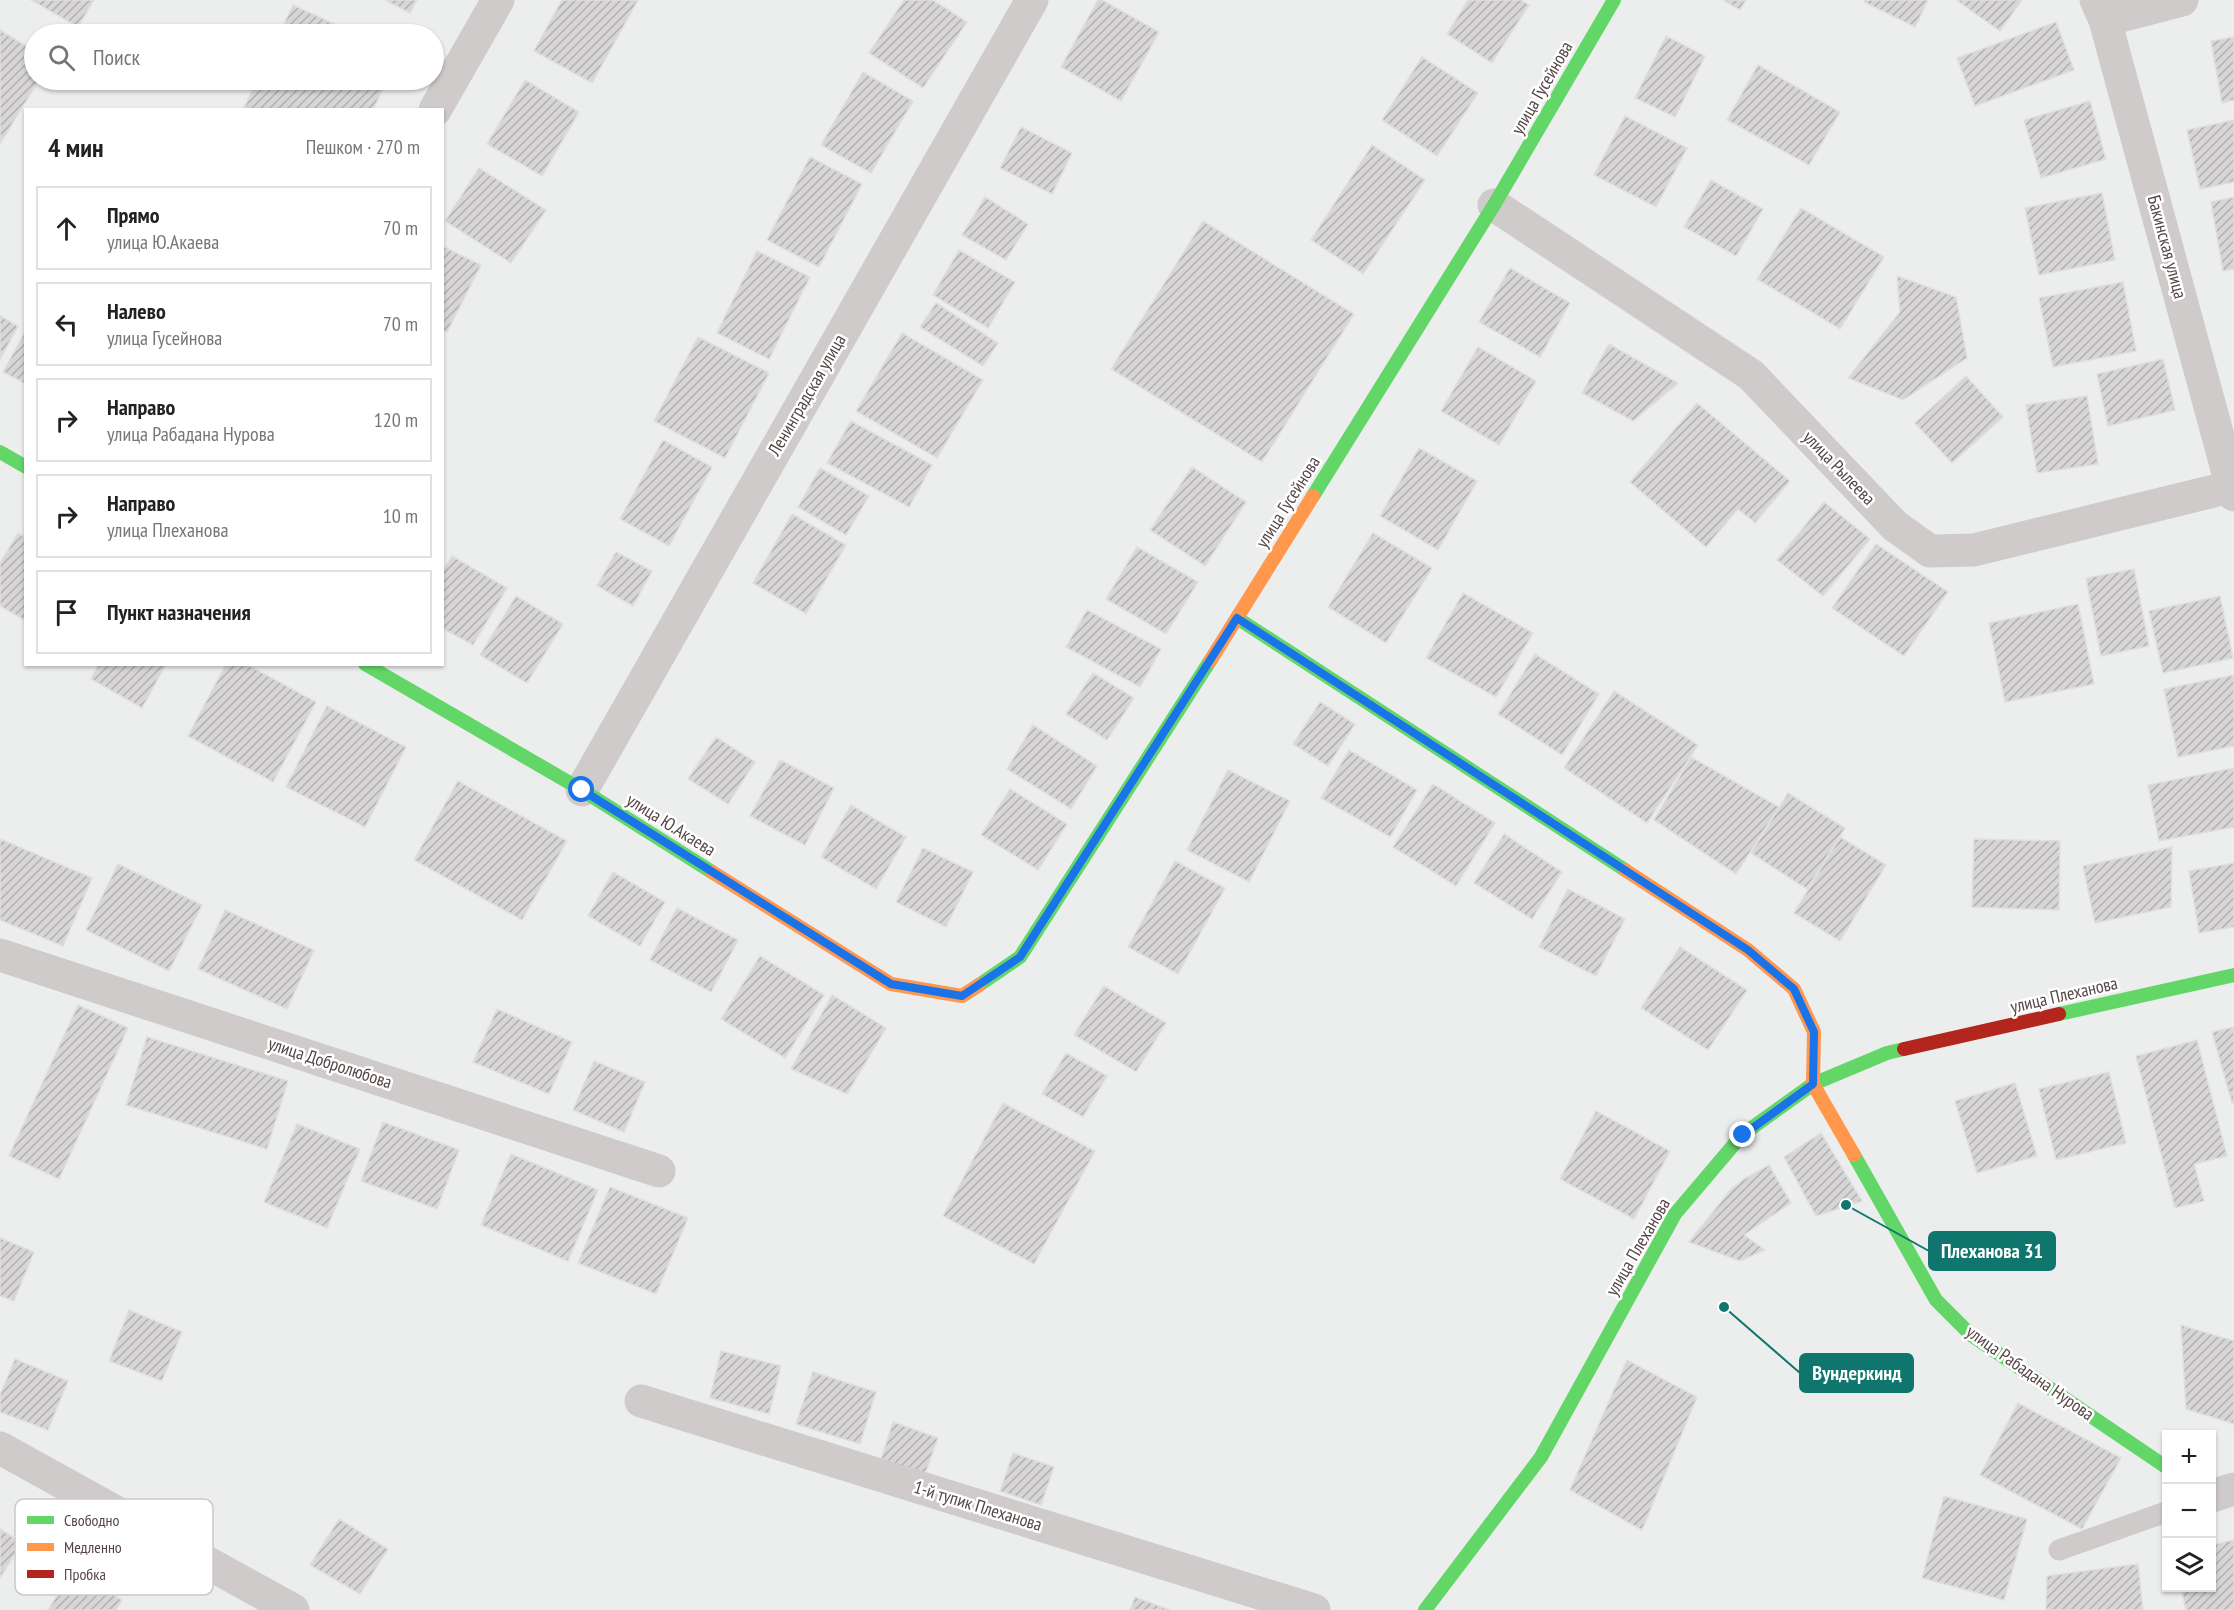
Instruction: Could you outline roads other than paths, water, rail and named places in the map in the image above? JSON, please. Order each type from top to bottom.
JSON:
[{"type":"street","points":[[436,108],[498,0]]},
{"type":"street","name":"Ленинградская улица","points":[[582,790],[1032,0]]},
{"type":"street","name":"улица Гусейнова","points":[[962,996],[1020,957],[1237,618],[1494,205],[1614,0]]},
{"type":"street","points":[[2101,10],[2182,0]]},
{"type":"street","name":"Бакинская улица","points":[[2101,10],[2233,489]]},
{"type":"street","name":"улица Рылеева","points":[[1494,205],[1750,375],[1895,526],[1930,551],[1974,550],[2233,489]]},
{"type":"street","points":[[0,452],[24,466]]},
{"type":"street","points":[[1237,618],[1748,950],[1794,989],[1814,1032],[1813,1084]]},
{"type":"street","name":"улица Ю.Акаева","points":[[368,666],[582,790],[891,984],[962,996]]},
{"type":"street","name":"улица Добролюбова","points":[[0,955],[659,1171]]},
{"type":"street","name":"улица Плеханова","points":[[1425,1610],[1541,1457],[1675,1214],[1743,1135],[1813,1084],[1887,1053],[2234,975]]},
{"type":"street","name":"улица Рабадана Нурова","points":[[1813,1084],[1936,1300],[1971,1335],[2162,1464]]},
{"type":"street","name":"1-й тупик Плеханова","points":[[641,1401],[1314,1610]]},
{"type":"street","points":[[0,1448],[92,1499]]},
{"type":"street","points":[[2216,1494],[2234,1489]]},
{"type":"street","points":[[213,1566],[293,1610]]},
{"type":"lane","points":[[2059,1550],[2162,1513]]},
{"type":"place","name":"Плеханова 31","points":[[1846,1205]]},
{"type":"place","name":"Вундеркинд","points":[[1724,1307]]}]
